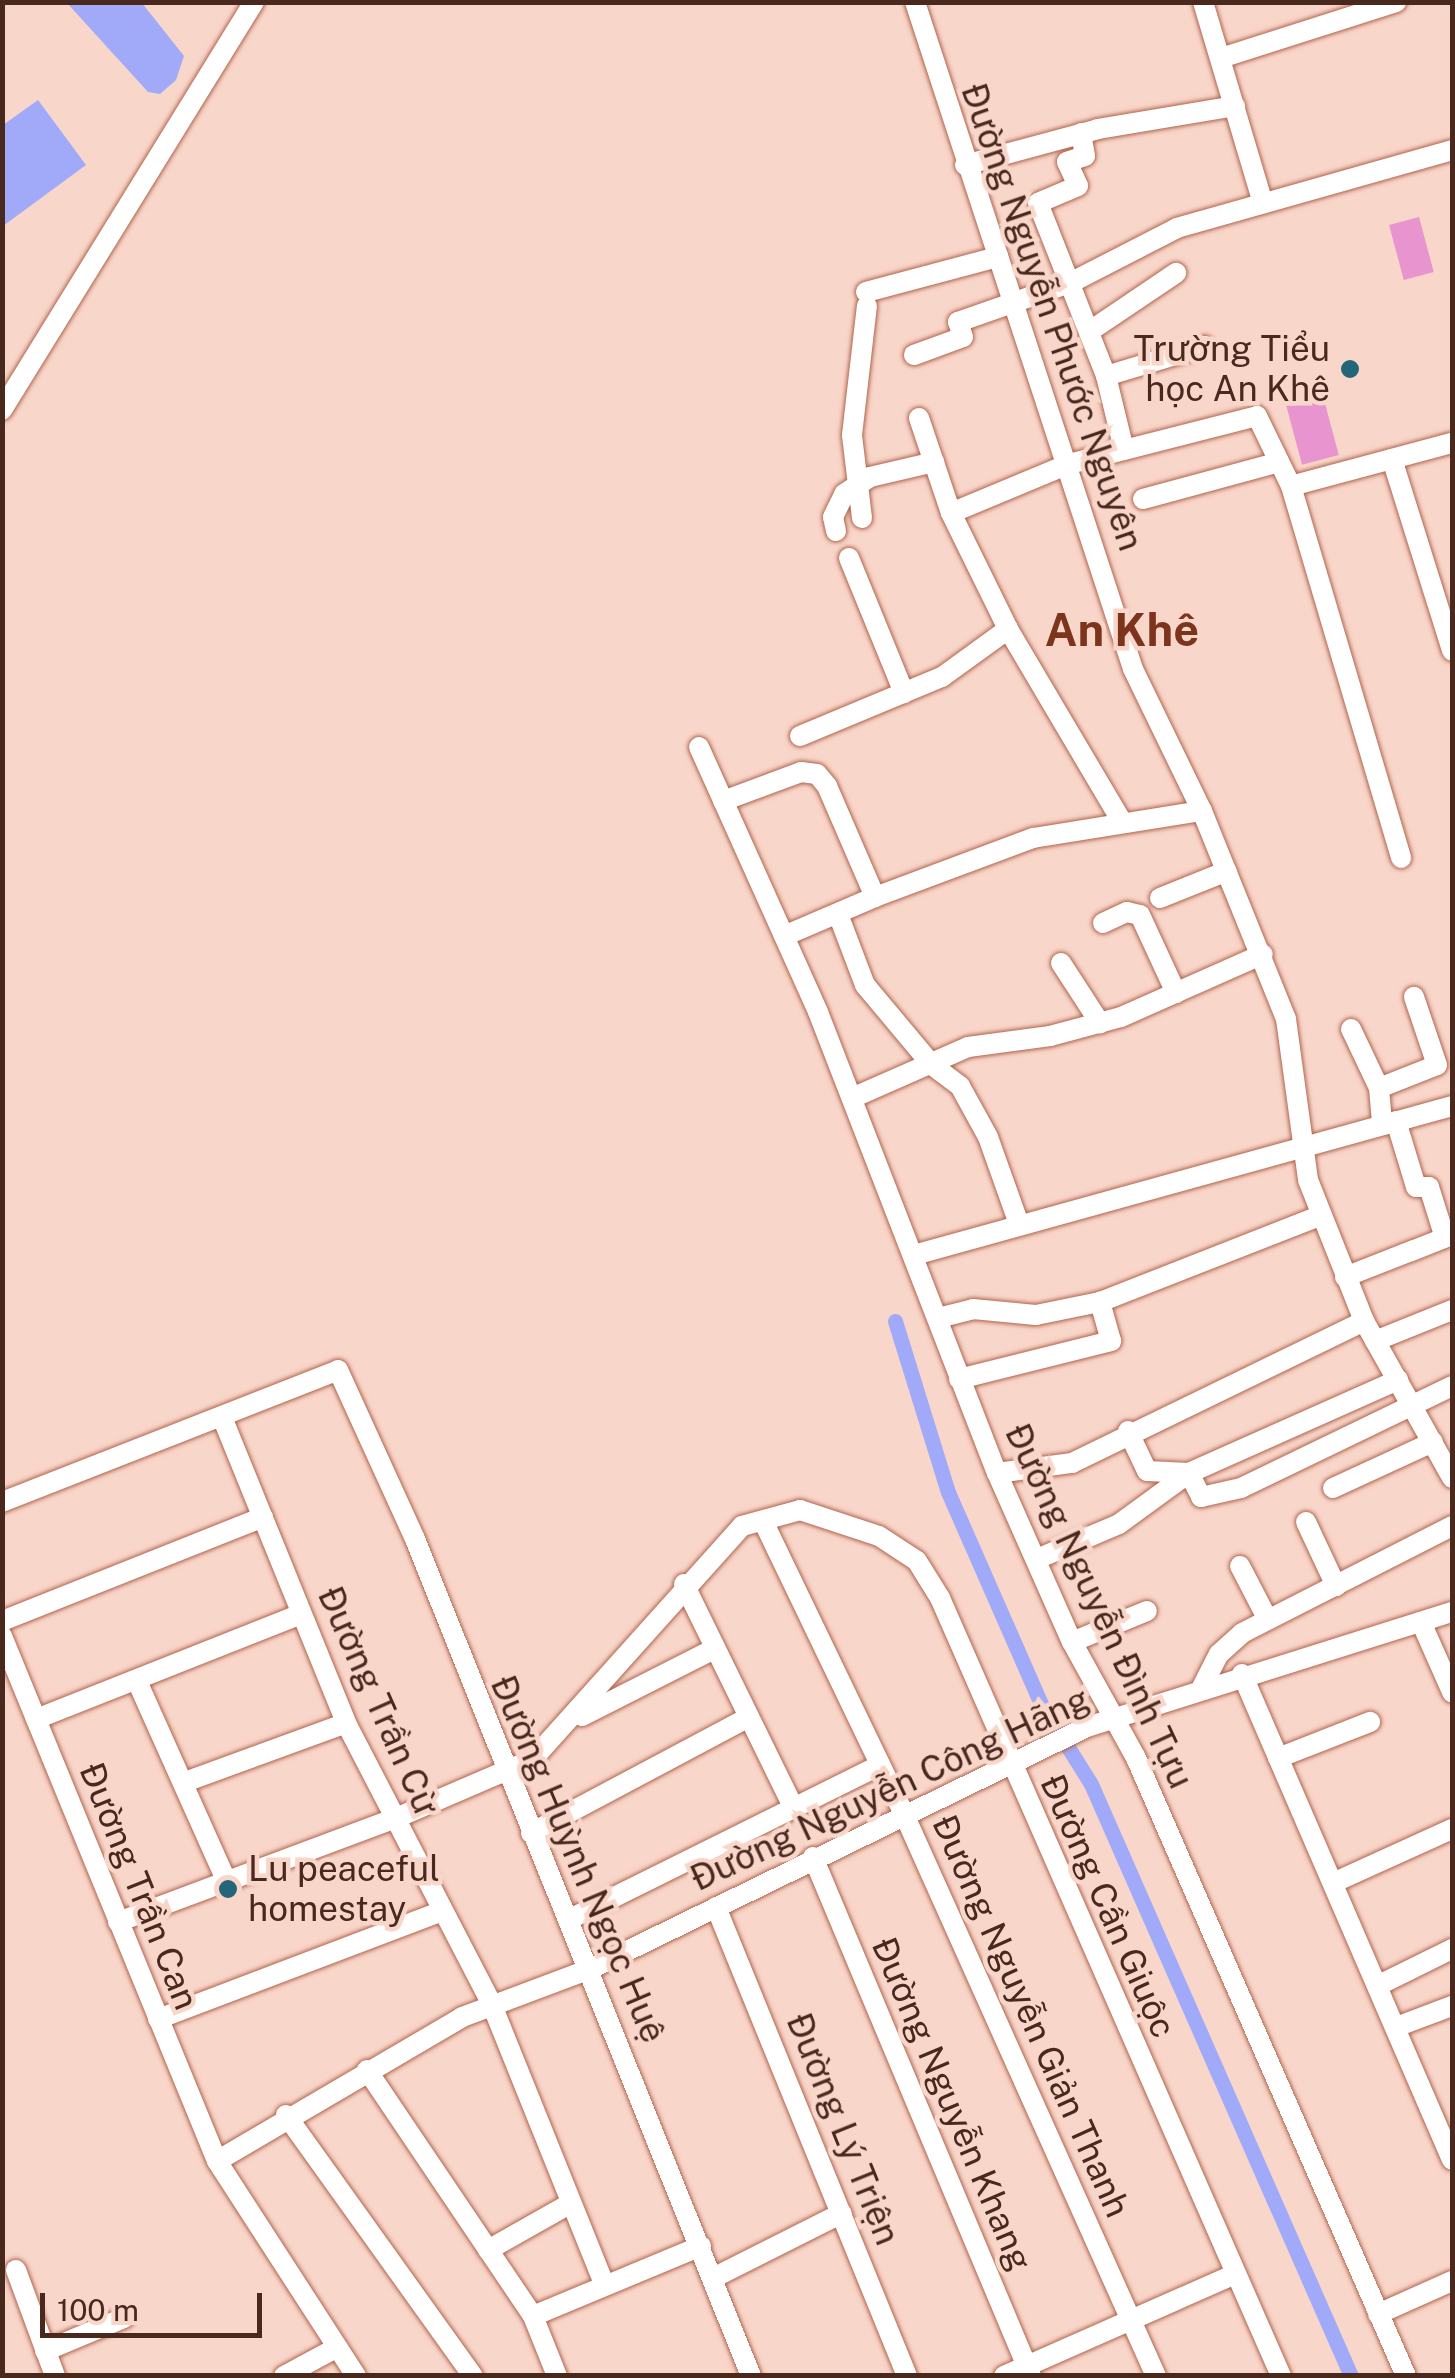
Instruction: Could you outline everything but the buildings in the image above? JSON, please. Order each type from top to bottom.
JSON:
[{"type":"street","points":[[2,410],[254,2]]},
{"type":"street","name":"Đường Nguyễn Phước Nguyên","points":[[916,2],[965,165],[1069,464],[1133,669],[1202,810],[1286,1019],[1305,1147],[1322,1215],[1364,1321],[1452,1478]]},
{"type":"street","points":[[1202,2],[1263,203]]},
{"type":"street","points":[[1221,58],[1396,2]]},
{"type":"street","points":[[965,165],[1081,133],[1235,106]]},
{"type":"street","points":[[1081,133],[1086,156],[1068,162],[1078,186],[1038,203],[1106,376],[1124,450]]},
{"type":"street","points":[[914,355],[962,337],[958,322],[1072,282],[1177,228],[1452,150]]},
{"type":"street","points":[[862,518],[852,435],[867,299],[998,258]]},
{"type":"street","name":"Đường Nguyễn Phước Nguyên","points":[[1090,332],[1176,274]]},
{"type":"street","name":"Đường Nguyễn Phước Nguyên","points":[[1106,376],[1205,346]]},
{"type":"street","points":[[951,512],[1069,464],[1257,416],[1291,486],[1401,858]]},
{"type":"street","points":[[919,418],[951,512],[1008,629],[1121,820]]},
{"type":"street","points":[[1291,486],[1452,442]]},
{"type":"street","points":[[1392,459],[1452,651]]},
{"type":"street","points":[[836,531],[840,499],[859,490],[870,477],[934,462]]},
{"type":"street","name":"Đường Nguyễn Phước Nguyên","points":[[1144,498],[1280,462]]},
{"type":"street","points":[[849,558],[904,693]]},
{"type":"street","points":[[800,736],[946,674],[1008,629]]},
{"type":"street","name":"Đường Nguyễn Đình Tựu","points":[[699,748],[852,1098],[998,1473],[1072,1642],[1116,1717],[1406,2376]]},
{"type":"street","points":[[723,801],[801,772],[817,774],[876,898]]},
{"type":"street","points":[[784,936],[1034,838],[1121,820],[1202,810]]},
{"type":"street","points":[[1160,898],[1228,871]]},
{"type":"street","points":[[1102,923],[1127,912],[1140,916],[1176,992]]},
{"type":"street","points":[[838,914],[865,985],[932,1065],[960,1086],[1018,1224]]},
{"type":"street","points":[[852,1098],[968,1047],[1100,1023],[1262,954]]},
{"type":"street","points":[[1060,963],[1100,1023]]},
{"type":"street","points":[[1379,1088],[1437,1065],[1414,996]]},
{"type":"street","points":[[1345,1277],[1448,1236],[1430,1187],[1416,1187],[1379,1088],[1350,1029]]},
{"type":"street","points":[[914,1255],[1452,1106]]},
{"type":"street","points":[[938,1318],[973,1309],[1036,1315],[1100,1302],[1322,1215]]},
{"type":"street","points":[[960,1378],[1110,1341],[1100,1302]]},
{"type":"street","points":[[1376,1341],[1452,1310]]},
{"type":"street","points":[[998,1473],[1072,1463],[1128,1432],[1364,1321]]},
{"type":"street","name":"Đường Huỳnh Ngọc Huệ","points":[[222,1417],[338,1370],[414,1539],[503,1769],[590,1969],[751,2376]]},
{"type":"street","points":[[1037,1559],[1119,1524],[1189,1473],[1398,1380]]},
{"type":"street","points":[[1189,1473],[1202,1497],[1241,1488],[1452,1386]]},
{"type":"street","points":[[2,1502],[222,1417]]},
{"type":"street","name":"Đường Trần Cừ","points":[[222,1417],[346,1722],[439,1912],[492,2005],[604,2284]]},
{"type":"street","points":[[1128,1432],[1148,1471],[1189,1473]]},
{"type":"street","points":[[1333,1488],[1433,1442]]},
{"type":"street","name":"Đường Cần Giuộc","points":[[572,1720],[684,1584],[742,1526],[800,1510],[823,1514],[879,1536],[917,1560],[940,1598],[1282,2376]]},
{"type":"street","points":[[2,1620],[264,1517]]},
{"type":"street","points":[[1306,1522],[1336,1586]]},
{"type":"street","name":"Đường Nguyễn Giản Thanh","points":[[764,1523],[904,1814],[1156,2376]]},
{"type":"street","points":[[1202,1687],[1228,1642],[1452,1526]]},
{"type":"street","points":[[1240,1566],[1268,1618]]},
{"type":"street","points":[[684,1584],[794,1809]]},
{"type":"street","points":[[1072,1642],[1148,1611]]},
{"type":"street","name":"Đường Nguyễn Công Hãng","points":[[217,2161],[286,2115],[492,2005],[590,1969],[812,1857],[1010,1764],[1116,1717],[1202,1687],[1452,1612]]},
{"type":"street","points":[[36,1719],[301,1614]]},
{"type":"street","points":[[1421,1622],[1452,1692]]},
{"type":"street","name":"Đường Trần Can","points":[[2,1636],[217,2161],[356,2376]]},
{"type":"street","points":[[118,1922],[396,1818],[533,1759],[572,1720],[714,1650]]},
{"type":"street","points":[[1242,1674],[1452,2160]]},
{"type":"street","points":[[137,1681],[226,1880]]},
{"type":"street","points":[[532,1833],[749,1718]]},
{"type":"street","points":[[185,1782],[346,1722]]},
{"type":"street","points":[[1278,1758],[1370,1722]]},
{"type":"street","points":[[568,1920],[880,1766]]},
{"type":"street","points":[[1335,1882],[1452,1829]]},
{"type":"street","name":"Đường Nguyễn Khang","points":[[812,1857],[1029,2371]]},
{"type":"street","name":"Đường Lý Triện","points":[[716,1907],[907,2376]]},
{"type":"street","points":[[158,2019],[439,1912]]},
{"type":"street","points":[[1378,1985],[1452,1949]]},
{"type":"street","points":[[1396,2027],[1452,2006]]},
{"type":"street","points":[[367,2070],[532,2316],[557,2376]]},
{"type":"street","points":[[286,2115],[473,2376]]},
{"type":"street","points":[[488,2250],[571,2203]]},
{"type":"street","points":[[713,2278],[842,2212]]},
{"type":"street","points":[[532,2316],[701,2246]]},
{"type":"street","points":[[16,2270],[55,2376]]},
{"type":"street","points":[[1004,2376],[1029,2371],[1132,2319],[1236,2274]]},
{"type":"street","points":[[1378,2314],[1452,2281]]},
{"type":"street","points":[[45,2351],[124,2318]]},
{"type":"street","points":[[284,2376],[336,2348]]},
{"type":"shaded area","points":[[1419,217],[1434,272],[1404,280],[1389,225]]},
{"type":"shaded area","points":[[1323,396],[1339,455],[1302,465],[1286,406]]},
{"type":"water","points":[[67,3],[142,3],[184,56],[176,80],[160,94],[148,92]]},
{"type":"water","points":[[38,100],[86,165],[3,226],[3,125]]},
{"type":"waterway","points":[[895,1321],[948,1492],[1041,1704],[1091,1784],[1351,2376]]},
{"type":"place","name":"Trường Tiểu học An Khê","points":[[1350,369]]},
{"type":"place","name":"Lu peaceful homestay","points":[[228,1889]]},
{"type":"district","name":"An Khê","points":[[1122,630]]}]
